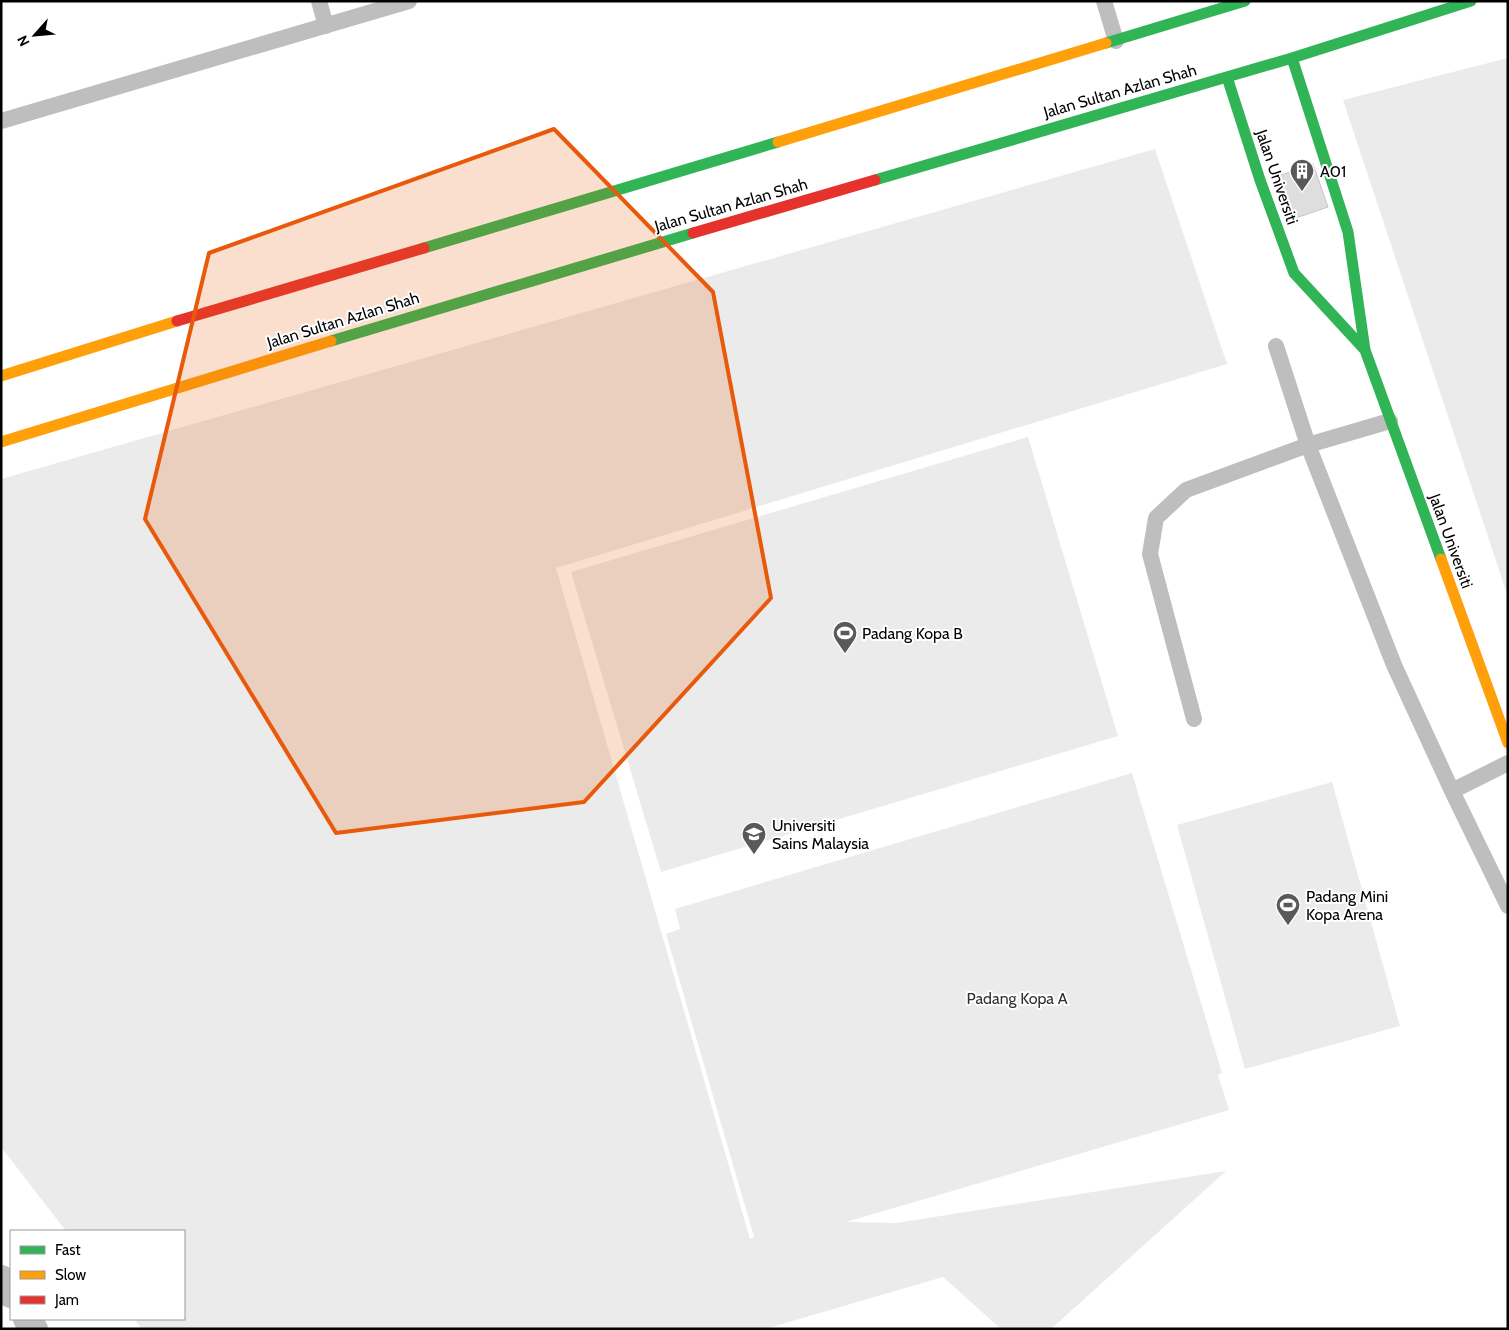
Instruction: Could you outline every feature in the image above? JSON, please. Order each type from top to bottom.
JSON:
[{"type":"main road","points":[[1,376],[94,345],[536,215],[1245,1]]},
{"type":"main road","name":"Jalan Sultan Azlan Shah","points":[[1,442],[442,306],[1292,58],[1471,1]]},
{"type":"main road","name":"Jalan Universiti","points":[[1292,58],[1348,232],[1365,350],[1508,742]]},
{"type":"main road","name":"Jalan Universiti","points":[[1227,77],[1260,180],[1294,273],[1365,350]]},
{"type":"street","points":[[1,1279],[10,1292]]},
{"type":"lane","points":[[318,1],[326,26]]},
{"type":"lane","points":[[1,121],[409,1]]},
{"type":"lane","points":[[1104,1],[1116,40]]},
{"type":"lane","points":[[1276,346],[1308,445],[1394,664],[1452,791],[1508,906]]},
{"type":"lane","points":[[1194,719],[1150,554],[1156,518],[1186,490],[1308,445],[1390,421]]},
{"type":"lane","points":[[1452,791],[1508,763]]},
{"type":"highlighted area","points":[[554,129],[713,292],[771,598],[584,802],[336,833],[145,519],[209,253]]},
{"type":"green space","points":[[1508,58],[1508,597],[1343,100]]},
{"type":"green space","name":"Padang Kopa A","points":[[1155,149],[1227,364],[556,568],[750,1239],[754,1237],[666,934],[680,929],[675,909],[1132,773],[1222,1073],[1218,1075],[1229,1110],[846,1222],[896,1223],[1226,1171],[1051,1329],[1001,1329],[943,1277],[765,1329],[142,1329],[135,1320],[185,1320],[185,1230],[65,1230],[1,1147],[1,479]]},
{"type":"green space","name":"Padang Kopa B","points":[[1028,437],[1118,736],[661,872],[571,572]]},
{"type":"green space","name":"Padang Mini Kopa Arena","points":[[1332,782],[1400,1026],[1245,1069],[1177,825]]},
{"type":"building","name":"A01","points":[[1313,164],[1328,207],[1290,220],[1275,177]]},
{"type":"traffic: fast","points":[[1106,43],[1245,1]]},
{"type":"traffic: fast","points":[[875,180],[1292,58],[1471,1]]},
{"type":"traffic: fast","points":[[1292,58],[1348,232],[1365,350],[1441,559]]},
{"type":"traffic: fast","points":[[1227,77],[1260,180],[1294,273],[1365,350]]},
{"type":"traffic: fast","points":[[424,248],[778,142]]},
{"type":"traffic: fast","points":[[331,341],[693,233]]},
{"type":"traffic: slow","points":[[778,142],[1106,43]]},
{"type":"traffic: slow","points":[[1,376],[177,321]]},
{"type":"traffic: slow","points":[[1,442],[331,341]]},
{"type":"traffic: slow","points":[[1441,559],[1508,743]]},
{"type":"traffic: jam","points":[[693,233],[875,180]]},
{"type":"traffic: jam","points":[[177,321],[424,248]]},
{"type":"place","name":"A01","points":[[1302,192]]},
{"type":"place","name":"Padang Kopa B","points":[[845,654]]},
{"type":"place","name":"Universiti Sains Malaysia","points":[[754,855]]},
{"type":"place","name":"Padang Mini Kopa Arena","points":[[1288,926]]}]
